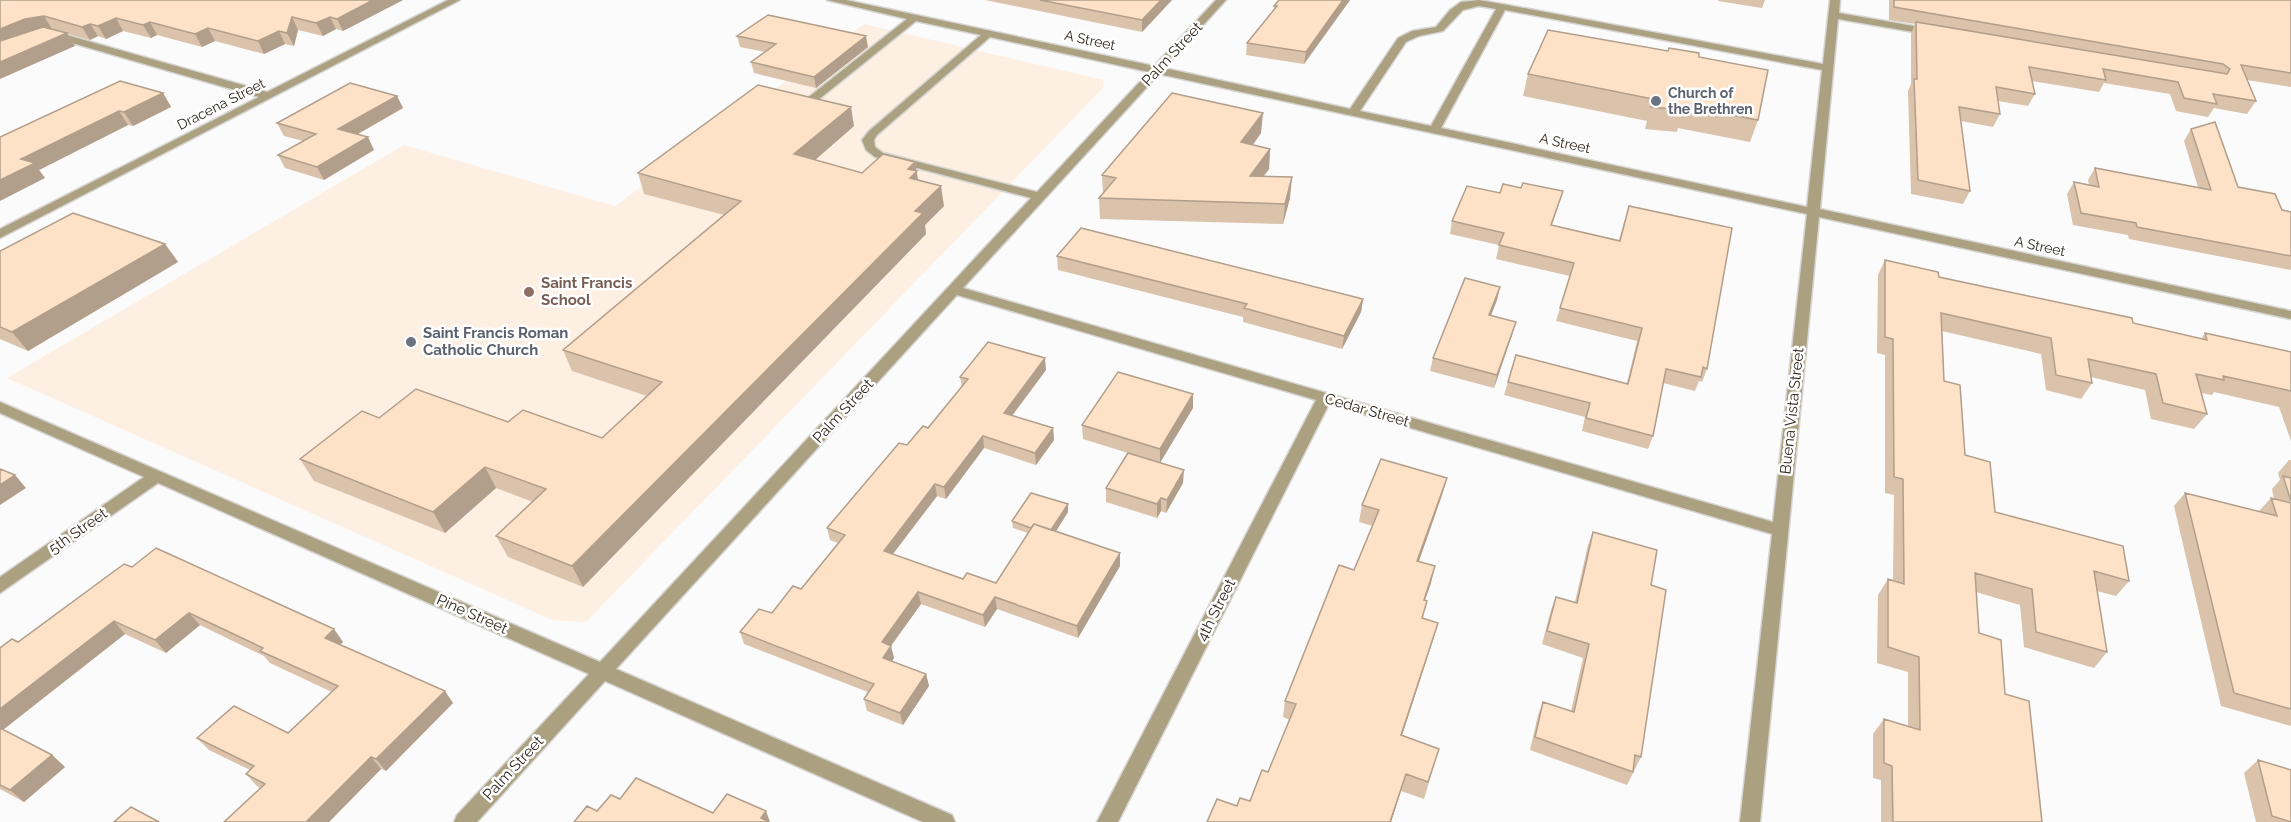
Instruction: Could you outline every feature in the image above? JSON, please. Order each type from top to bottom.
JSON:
[{"type":"street","name":"Dracena Street","points":[[0,234],[455,0]]},
{"type":"street","name":"A Street","points":[[832,0],[2291,315]]},
{"type":"street","name":"Palm Street","points":[[464,822],[1221,0]]},
{"type":"street","points":[[1353,113],[1402,40],[1416,33],[1439,29],[1456,5],[1463,2],[1502,7],[1827,68]]},
{"type":"street","points":[[1434,130],[1502,7]]},
{"type":"street","points":[[1834,8],[1948,35]]},
{"type":"street","name":"Buena Vista Street","points":[[1750,822],[1834,8]]},
{"type":"street","points":[[809,102],[914,18]]},
{"type":"street","points":[[38,36],[51,34],[268,96]]},
{"type":"street","points":[[988,34],[873,133],[868,140],[870,148],[879,155],[1040,197]]},
{"type":"street","name":"Cedar Street","points":[[954,290],[1780,530]]},
{"type":"street","name":"4th Street","points":[[1107,822],[1325,398]]},
{"type":"street","name":"Pine Street","points":[[0,407],[945,822]]},
{"type":"street","name":"5th Street","points":[[0,585],[157,476]]},
{"type":"shaded area","name":"Saint Francis School","points":[[864,24],[1103,80],[1103,88],[586,622],[552,620],[7,378],[404,145],[615,206]]},
{"type":"building","points":[[0,0],[373,0],[337,19],[330,17],[316,23],[292,17],[287,33],[279,31],[258,41],[208,28],[195,34],[150,22],[143,25],[116,18],[98,26],[90,24],[82,27],[44,16],[25,19],[0,29]]},
{"type":"building","points":[[1040,0],[1161,0],[1142,20]]},
{"type":"building","points":[[1279,0],[1343,0],[1306,52],[1247,43],[1277,6],[1274,6]]},
{"type":"building","points":[[1894,0],[2291,0],[2291,73],[2241,65],[2256,101],[2213,94],[2217,104],[2184,98],[2178,82],[2103,69],[2106,80],[2029,67],[2035,94],[1996,87],[2000,114],[1959,107],[1970,191],[1918,180],[1914,79],[1917,79],[1916,22],[2227,74],[2230,69],[2223,64],[1894,7]]},
{"type":"building","points":[[768,15],[866,36],[814,77],[751,62],[776,44],[737,36]]},
{"type":"building","points":[[43,27],[67,33],[0,62],[0,41]]},
{"type":"building","points":[[1548,30],[1668,51],[1669,48],[1699,53],[1699,57],[1768,70],[1758,120],[1685,106],[1684,110],[1651,107],[1653,99],[1528,74]]},
{"type":"building","points":[[120,81],[163,93],[124,112],[119,111],[21,159],[35,163],[0,180],[0,137]]},
{"type":"building","points":[[350,83],[397,96],[338,129],[368,137],[317,167],[278,155],[316,134],[277,123]]},
{"type":"building","points":[[758,85],[851,107],[794,154],[862,173],[883,154],[915,162],[908,169],[917,171],[910,178],[941,186],[915,211],[923,213],[572,566],[496,536],[546,489],[485,467],[433,512],[300,459],[362,411],[379,418],[416,389],[508,422],[523,410],[602,438],[662,382],[563,350],[741,201],[638,173]]},
{"type":"building","points":[[1172,93],[1263,113],[1241,142],[1270,149],[1250,176],[1292,177],[1285,204],[1099,198],[1116,178],[1102,175]]},
{"type":"building","points":[[2215,122],[2238,187],[2275,194],[2282,210],[2291,212],[2291,256],[2137,227],[2136,223],[2081,213],[2074,182],[2099,187],[2095,168],[2211,190],[2191,129]]},
{"type":"building","points":[[1523,183],[1563,191],[1551,225],[1620,241],[1629,206],[1732,228],[1707,369],[1703,367],[1701,377],[1666,369],[1653,436],[1586,418],[1590,403],[1508,382],[1516,355],[1628,384],[1642,328],[1560,308],[1574,263],[1499,245],[1504,233],[1452,221],[1467,186],[1500,193],[1503,184],[1521,188]]},
{"type":"building","points":[[73,213],[165,244],[12,332],[0,327],[0,251]]},
{"type":"building","points":[[1081,228],[1363,299],[1344,336],[1244,308],[1247,304],[1057,256]]},
{"type":"building","points":[[1885,260],[1938,272],[1939,277],[2132,318],[2133,323],[2207,340],[2205,333],[2291,352],[2291,391],[2223,376],[2224,380],[2196,374],[2207,414],[2163,403],[2156,374],[2088,359],[2092,383],[2056,375],[2051,338],[1941,313],[1944,381],[1960,385],[1965,455],[1990,462],[1995,512],[2123,546],[2129,581],[2094,571],[2107,652],[2036,632],[2032,589],[1975,573],[1979,633],[2001,640],[2005,694],[2029,701],[2042,822],[1893,822],[1892,766],[1884,763],[1884,719],[1920,730],[1919,657],[1888,647],[1888,579],[1904,584],[1903,479],[1894,477],[1893,339],[1885,337]]},
{"type":"building","points":[[1465,278],[1500,287],[1489,315],[1516,322],[1497,375],[1433,358]]},
{"type":"building","points":[[988,342],[1045,358],[1004,413],[1053,428],[1035,453],[983,436],[944,487],[935,484],[884,551],[963,579],[967,573],[996,583],[1034,524],[1120,553],[1077,626],[995,597],[983,615],[918,592],[882,642],[891,646],[883,658],[926,674],[900,713],[864,699],[874,684],[740,632],[759,609],[772,613],[793,586],[801,589],[845,535],[827,528],[899,443],[907,445],[923,426],[928,428],[968,379],[960,377]]},
{"type":"building","points":[[1118,372],[1193,394],[1160,449],[1082,425]]},
{"type":"building","points":[[1128,453],[1184,470],[1167,500],[1161,498],[1157,504],[1106,488]]},
{"type":"building","points":[[1381,459],[1447,478],[1417,561],[1435,566],[1424,600],[1427,601],[1422,618],[1438,623],[1401,735],[1439,749],[1428,782],[1406,774],[1390,822],[1207,822],[1217,799],[1237,806],[1240,798],[1250,801],[1262,770],[1268,772],[1296,704],[1285,701],[1339,565],[1354,570],[1379,510],[1362,505]]},
{"type":"building","points":[[0,469],[15,475],[0,485]]},
{"type":"building","points":[[2283,476],[2291,478],[2291,501]]},
{"type":"building","points":[[1031,493],[1068,504],[1051,530],[1034,524],[1031,528],[1012,521]]},
{"type":"building","points":[[2185,493],[2277,516],[2271,498],[2291,503],[2291,709],[2234,693]]},
{"type":"building","points":[[1593,532],[1657,550],[1651,585],[1666,590],[1641,757],[1635,755],[1633,772],[1535,737],[1543,702],[1574,712],[1589,644],[1547,631],[1556,597],[1577,603]]},
{"type":"building","points":[[156,548],[334,629],[325,638],[445,691],[376,759],[371,757],[306,822],[224,822],[265,784],[246,774],[254,766],[197,738],[234,706],[288,733],[338,686],[260,651],[263,648],[189,613],[155,640],[114,621],[0,709],[0,648],[12,639],[18,642],[124,564],[132,567]]},
{"type":"building","points":[[0,728],[52,755],[10,790],[0,785]]},
{"type":"building","points":[[2258,760],[2291,770],[2291,822],[2272,816]]},
{"type":"building","points":[[636,778],[713,813],[727,794],[766,811],[761,818],[769,822],[574,822],[587,806],[597,811],[611,795],[620,799]]},
{"type":"building","points":[[131,807],[159,822],[114,822]]},
{"type":"place","name":"Church of the Brethren","points":[[1656,101]]},
{"type":"place","name":"Saint Francis School","points":[[529,292]]},
{"type":"place","name":"Saint Francis Roman Catholic Church","points":[[411,342]]}]
